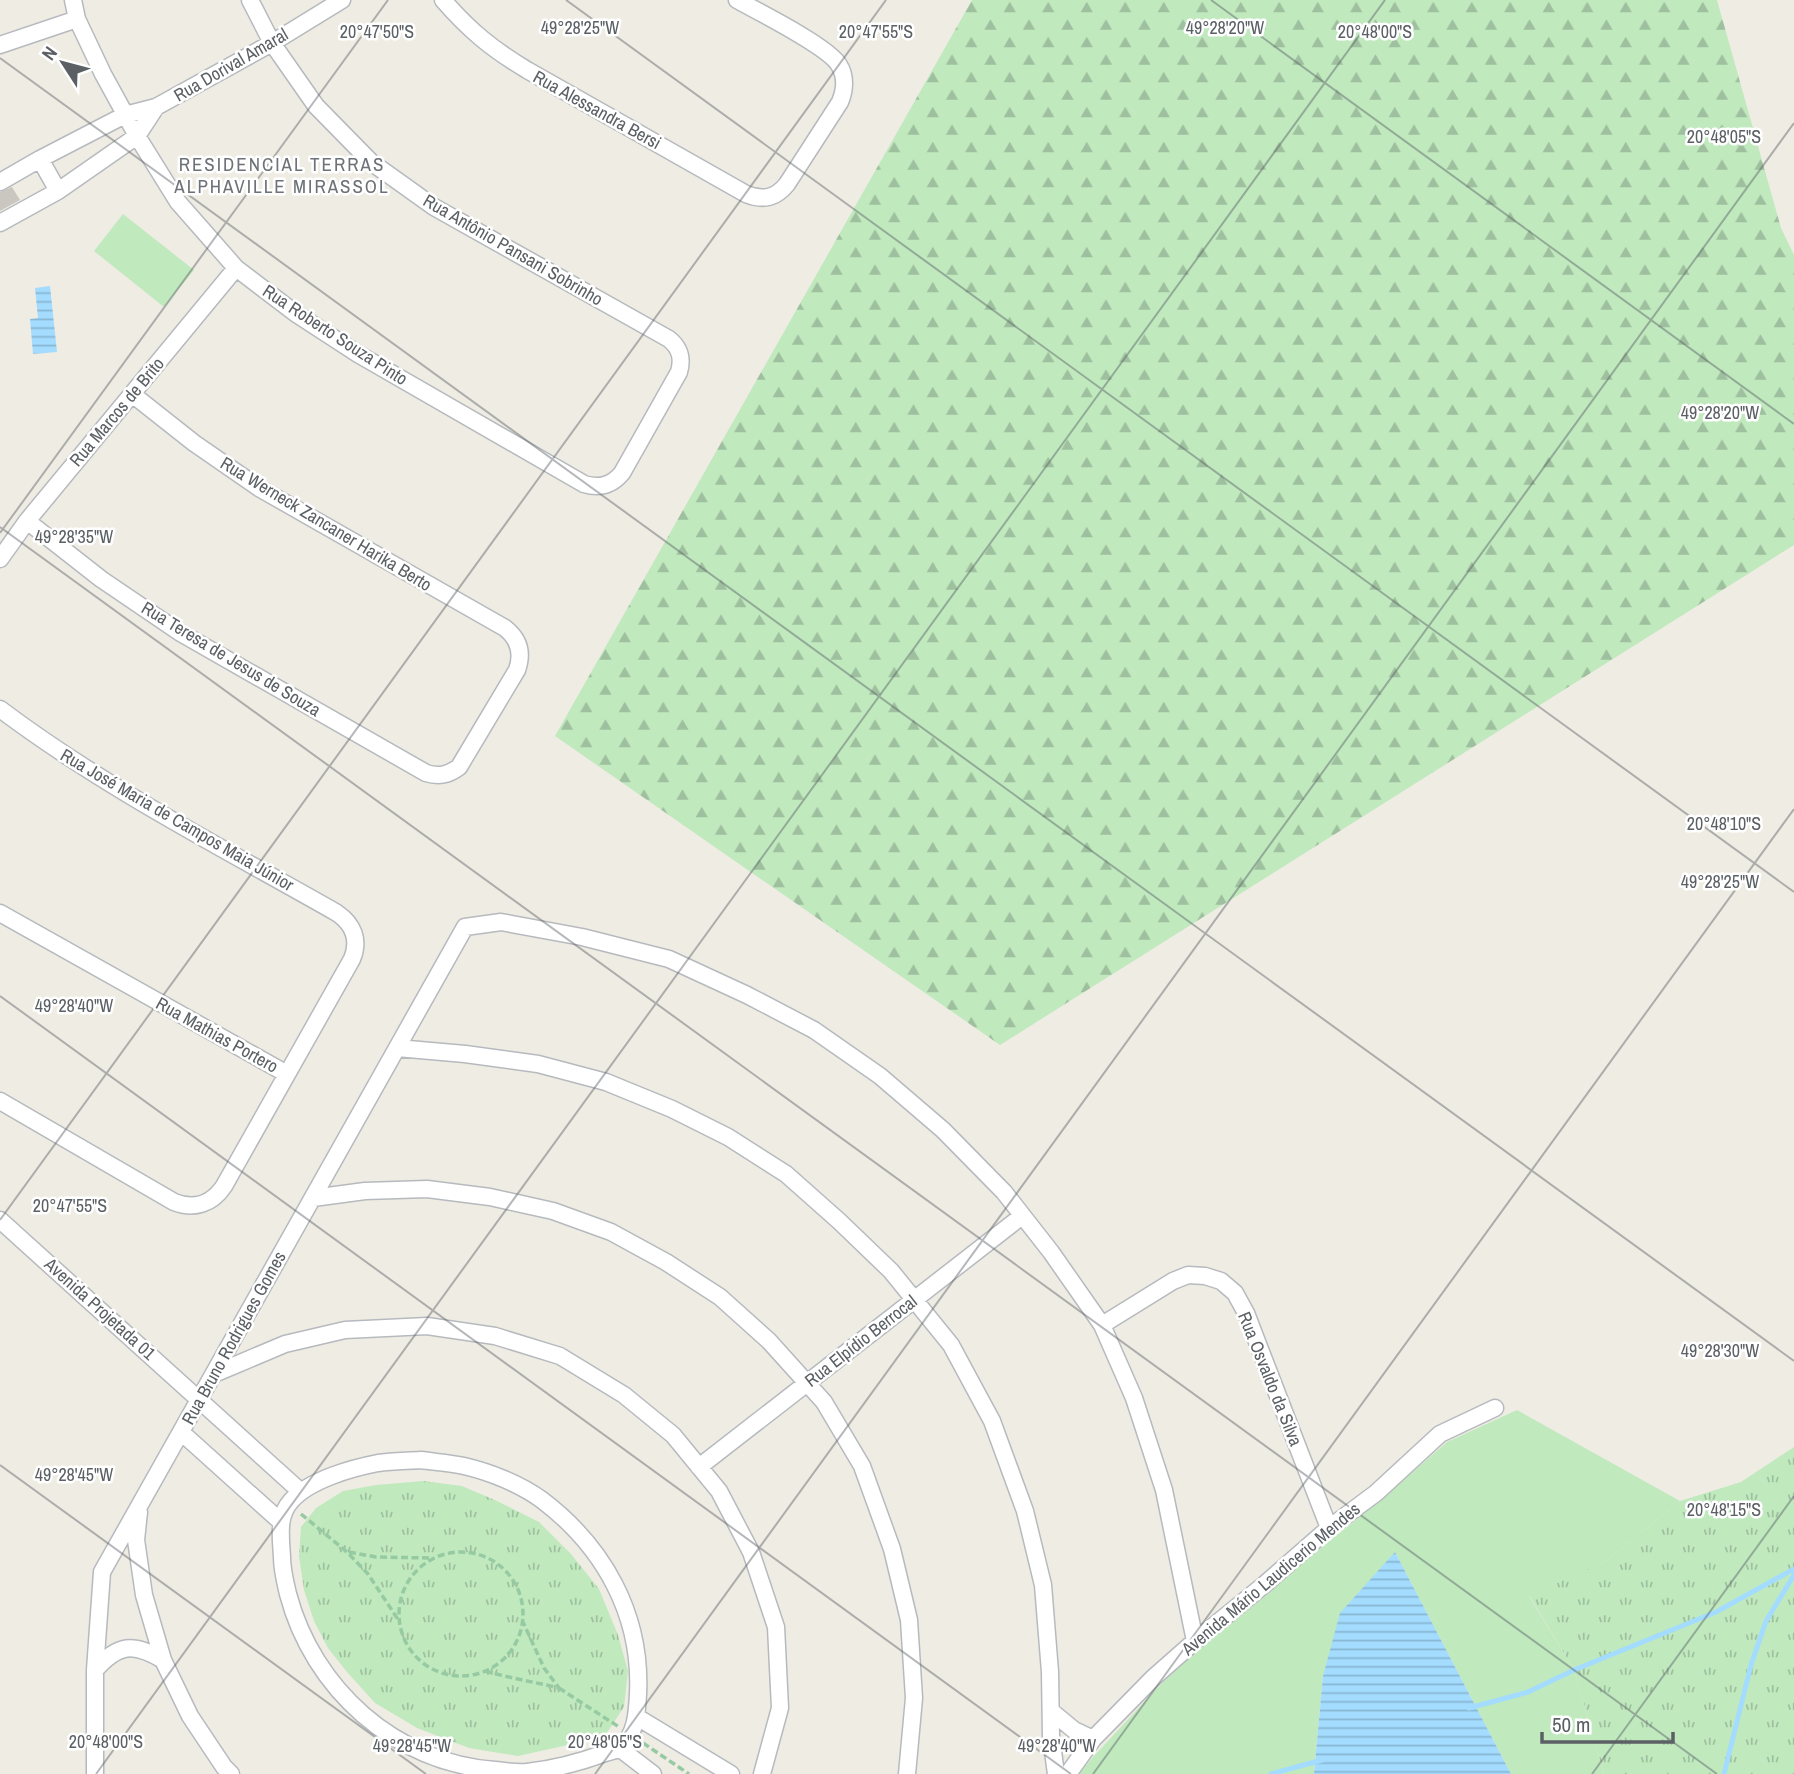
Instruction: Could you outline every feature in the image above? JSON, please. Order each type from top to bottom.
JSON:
[{"type":"street","name":"Rua Roberto Souza Pinto","points":[[72,0],[77,19],[137,136],[178,202],[236,268],[295,313],[358,354],[584,484],[603,486]]},
{"type":"street","name":"Rua Antônio Pansani Sobrinho","points":[[250,0],[272,43],[316,106],[371,162],[434,207],[676,345],[681,358],[677,376],[622,472],[612,482],[603,486]]},
{"type":"street","name":"Rua Dorival Amaral","points":[[156,107],[272,43],[342,0]]},
{"type":"street","name":"Rua Alessandra Bersi","points":[[443,0],[462,22],[492,49],[527,71],[746,194],[766,198],[788,184],[840,102],[844,78],[840,66],[828,52],[737,0]]},
{"type":"street","points":[[0,45],[77,19]]},
{"type":"street","points":[[0,182],[125,115],[156,107]]},
{"type":"street","points":[[0,223],[58,191],[137,136],[156,107]]},
{"type":"street","points":[[40,159],[58,191]]},
{"type":"street","name":"Rua Marcos de Brito","points":[[0,559],[27,521],[236,268]]},
{"type":"street","name":"Rua Werneck Zancaner Harika Berto","points":[[132,394],[194,443],[259,488],[513,635],[520,649],[519,665],[462,763],[446,774]]},
{"type":"street","name":"Rua Teresa de Jesus de Souza","points":[[27,521],[101,579],[179,632],[426,773],[446,774]]},
{"type":"street","name":"Rua José Maria de Campos Maia Júnior","points":[[0,709],[108,783],[346,920],[353,930],[355,947],[352,959],[287,1074]]},
{"type":"street","name":"Rua Mathias Portero","points":[[0,913],[287,1074]]},
{"type":"street","name":"Rua Bruno Rodrigues Gomes","points":[[95,1774],[95,1670],[102,1572],[465,927],[501,922],[582,937],[669,959],[747,995],[814,1030],[880,1076],[943,1130],[1004,1192],[1022,1216]]},
{"type":"street","points":[[397,1048],[538,1064],[606,1082],[673,1109],[728,1137],[786,1174],[891,1272],[951,1345],[992,1421],[1025,1511],[1043,1585],[1050,1672],[1051,1736],[1056,1774]]},
{"type":"street","points":[[0,1101],[168,1199],[186,1205],[199,1205],[216,1196],[224,1186],[287,1074]]},
{"type":"street","points":[[313,1198],[427,1189],[490,1197],[553,1210],[611,1232],[666,1262],[720,1297],[769,1341],[824,1402],[863,1466],[892,1549],[909,1620],[914,1698],[907,1774]]},
{"type":"street","points":[[1022,1216],[1102,1325],[1134,1398],[1164,1490],[1195,1641]]},
{"type":"street","name":"Rua Elpídio Berrocal","points":[[699,1466],[1022,1216]]},
{"type":"street","name":"Avenida Projetada 01","points":[[0,1220],[300,1491]]},
{"type":"street","name":"Rua Osvaldo da Silva","points":[[1102,1325],[1173,1281],[1188,1275],[1221,1281],[1235,1293],[1246,1313],[1329,1528]]},
{"type":"street","points":[[214,1374],[285,1344],[345,1330],[427,1326],[495,1336],[560,1356],[624,1395],[673,1435],[699,1466],[719,1491],[751,1552],[776,1627],[780,1708],[762,1774]]},
{"type":"street","name":"Avenida Mário Laudicerio Mendes","points":[[1068,1774],[1093,1739],[1153,1678],[1195,1641],[1329,1528],[1376,1493],[1440,1434],[1495,1408]]},
{"type":"street","points":[[181,1432],[280,1521]]},
{"type":"street","points":[[421,1460],[463,1465],[503,1478],[540,1498],[572,1525],[590,1546],[620,1594],[633,1633],[639,1675],[637,1717],[631,1734],[619,1748],[573,1765],[524,1772],[475,1768],[428,1755],[384,1732],[346,1700],[316,1662],[295,1618],[282,1570],[280,1521],[288,1503],[300,1491],[339,1474],[379,1463],[421,1460]]},
{"type":"street","points":[[140,1505],[136,1541],[144,1595],[163,1660],[190,1716],[231,1774]]},
{"type":"street","points":[[95,1670],[108,1655],[126,1648],[146,1650],[163,1660]]},
{"type":"street","points":[[1051,1710],[1074,1730],[1093,1739]]},
{"type":"street","points":[[637,1717],[731,1774]]},
{"type":"street","points":[[619,1748],[653,1774]]},
{"type":"path","points":[[399,1621],[399,1608],[407,1584],[424,1564],[447,1554],[460,1552],[485,1557],[497,1563],[514,1582],[522,1607],[522,1620],[514,1645],[497,1665],[473,1675],[447,1675],[435,1671],[424,1664],[407,1646],[399,1621],[368,1574],[347,1552],[376,1558],[435,1558]]},
{"type":"path","points":[[485,1671],[559,1688],[544,1668],[522,1620]]},
{"type":"green space","points":[[972,0],[1717,0],[1781,228],[1794,255],[1794,545],[1000,1045],[555,736]]},
{"type":"green space","points":[[123,214],[194,270],[164,307],[94,251]]},
{"type":"green space","points":[[1517,1410],[1680,1501],[1606,1561],[1529,1596],[1574,1670],[1604,1774],[1511,1774],[1395,1552],[1323,1676],[1315,1774],[1079,1774],[1160,1685],[1200,1647],[1382,1499],[1447,1442]]},
{"type":"green space","points":[[1794,1447],[1794,1774],[1604,1774],[1574,1670],[1529,1595],[1606,1561],[1680,1501],[1741,1482]]},
{"type":"green space","points":[[423,1481],[462,1486],[539,1522],[571,1554],[599,1589],[618,1635],[628,1671],[624,1707],[604,1737],[518,1756],[469,1748],[417,1728],[375,1703],[328,1648],[314,1621],[304,1590],[299,1556],[301,1527],[316,1508],[343,1491]]},
{"type":"water","points":[[50,286],[57,352],[33,354],[30,319],[38,318],[35,288]]},
{"type":"water","points":[[1395,1552],[1511,1774],[1314,1773],[1323,1676],[1340,1613]]},
{"type":"building","points":[[12,187],[20,200],[0,211],[0,192]]},
{"type":"waterway","points":[[1469,1708],[1528,1692],[1574,1670],[1716,1612],[1794,1569]]},
{"type":"waterway","points":[[1724,1774],[1751,1665],[1766,1621],[1794,1575]]},
{"type":"waterway","points":[[1271,1774],[1322,1760]]},
{"type":"district","name":"RESIDENCIAL TERRAS ALPHAVILLE MIRASSOL","points":[[282,175]]}]
